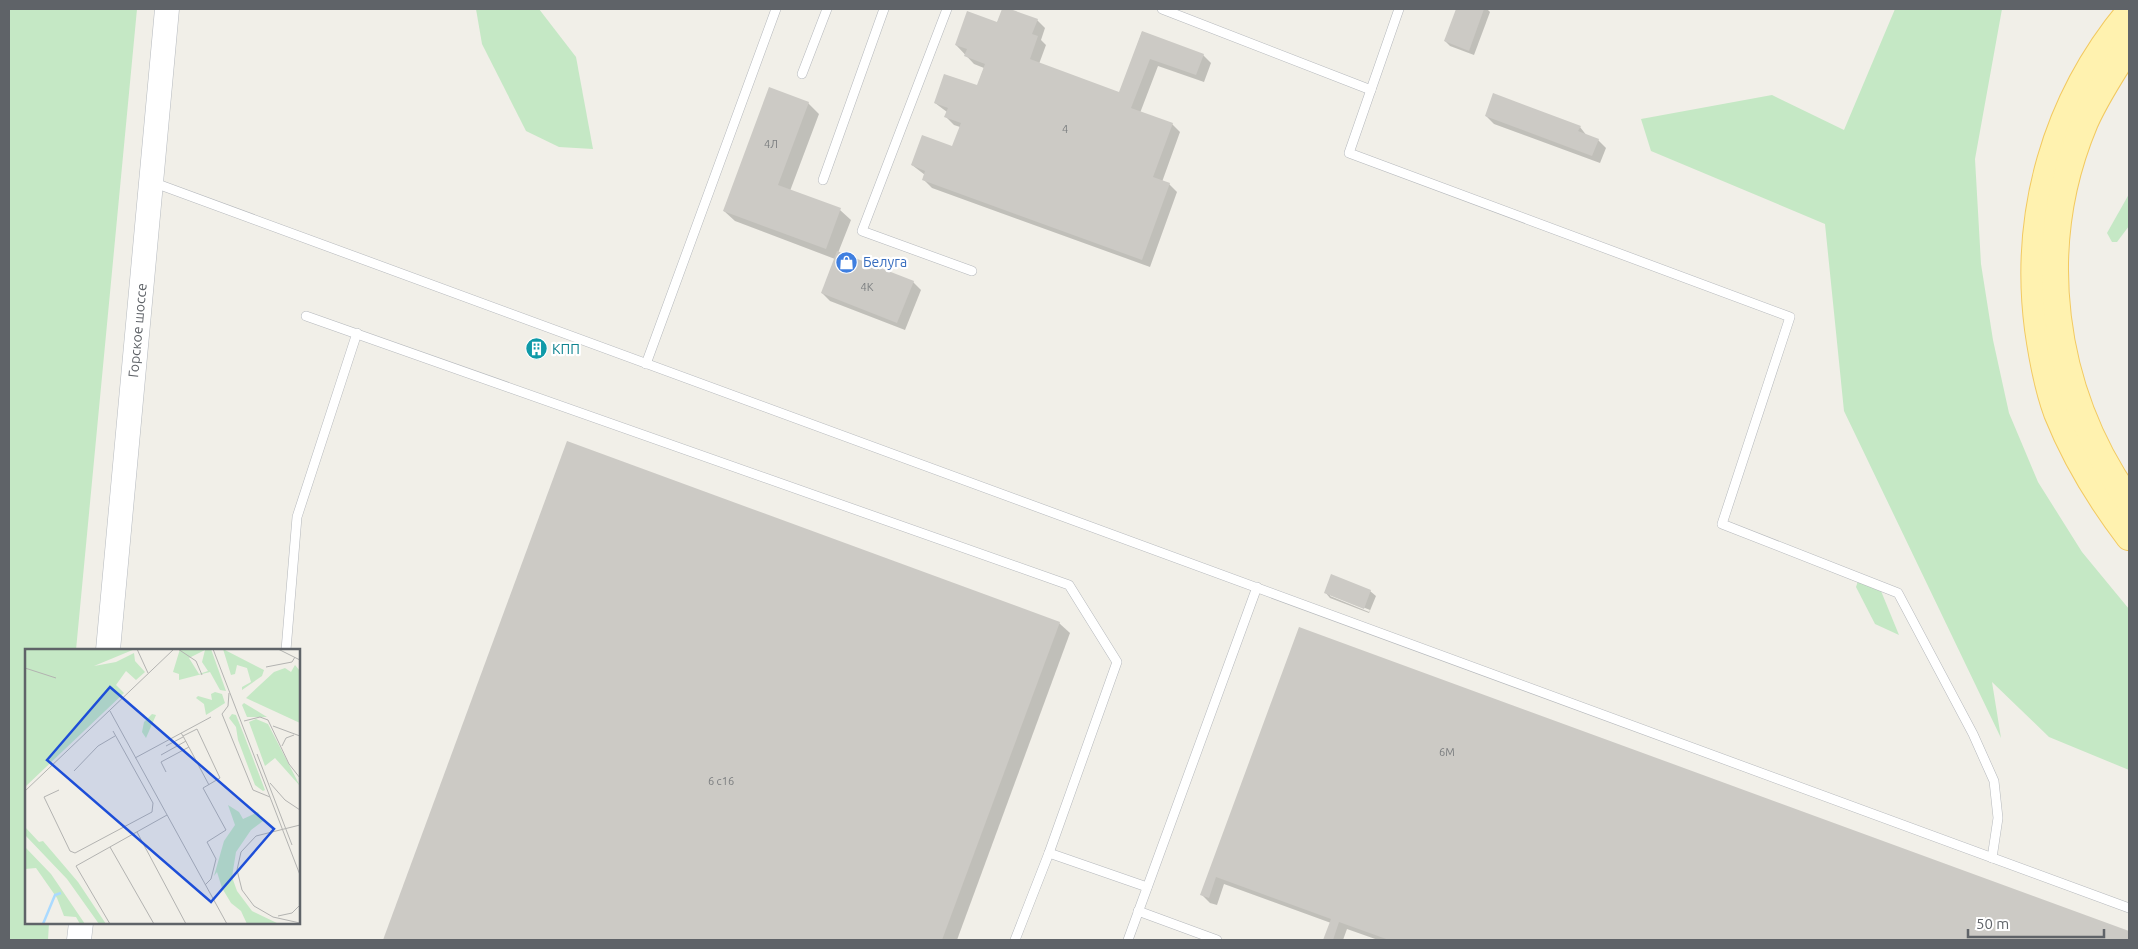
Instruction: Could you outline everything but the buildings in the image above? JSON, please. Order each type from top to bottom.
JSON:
[{"type":"main road","name":"Горское шоссе","points":[[108,649],[167,9]]},
{"type":"main road","points":[[2129,12],[2093,61],[2079,86],[2056,138],[2043,188],[2033,267],[2040,348],[2056,411],[2097,493],[2129,537]]},
{"type":"main road","points":[[2129,46],[2098,96],[2076,145],[2064,192],[2055,267],[2062,345],[2077,404],[2104,461],[2129,501]]},
{"type":"main road","points":[[79,940],[81,924]]},
{"type":"lane","points":[[646,364],[776,9]]},
{"type":"lane","points":[[802,74],[827,9]]},
{"type":"lane","points":[[823,180],[884,9]]},
{"type":"lane","points":[[947,9],[862,231],[972,271]]},
{"type":"lane","points":[[1162,9],[1371,90]]},
{"type":"lane","points":[[1399,9],[1349,153],[1790,317],[1722,524],[1898,593],[1974,734],[1994,781],[1998,818],[1992,858]]},
{"type":"lane","points":[[152,182],[2129,908]]},
{"type":"lane","points":[[306,316],[1069,585],[1117,662],[1049,853],[1015,940]]},
{"type":"lane","points":[[286,649],[297,516],[357,333]]},
{"type":"lane","points":[[1128,940],[1257,587]]},
{"type":"lane","points":[[1049,853],[1147,887]]},
{"type":"lane","points":[[1138,911],[1217,940]]},
{"type":"green space","points":[[9,9],[137,9],[76,649],[25,649],[25,924],[49,924],[48,940],[9,940]]},
{"type":"green space","points":[[476,9],[539,9],[576,57],[593,149],[559,147],[526,131],[482,44]]},
{"type":"green space","points":[[1895,9],[2002,9],[1975,159],[1981,264],[1993,340],[2009,413],[2038,482],[2082,552],[2129,609],[2129,770],[2049,737],[1992,682],[2001,738],[1844,411],[1825,224],[1651,151],[1641,119],[1772,95],[1844,130]]},
{"type":"green space","points":[[2129,194],[2129,226],[2117,242],[2112,242],[2107,233]]},
{"type":"green space","points":[[1858,581],[1881,591],[1899,635],[1875,624],[1856,587]]},
{"type":"place","name":"Белуга","points":[[847,262]]},
{"type":"place","name":"КПП","points":[[536,349]]}]
